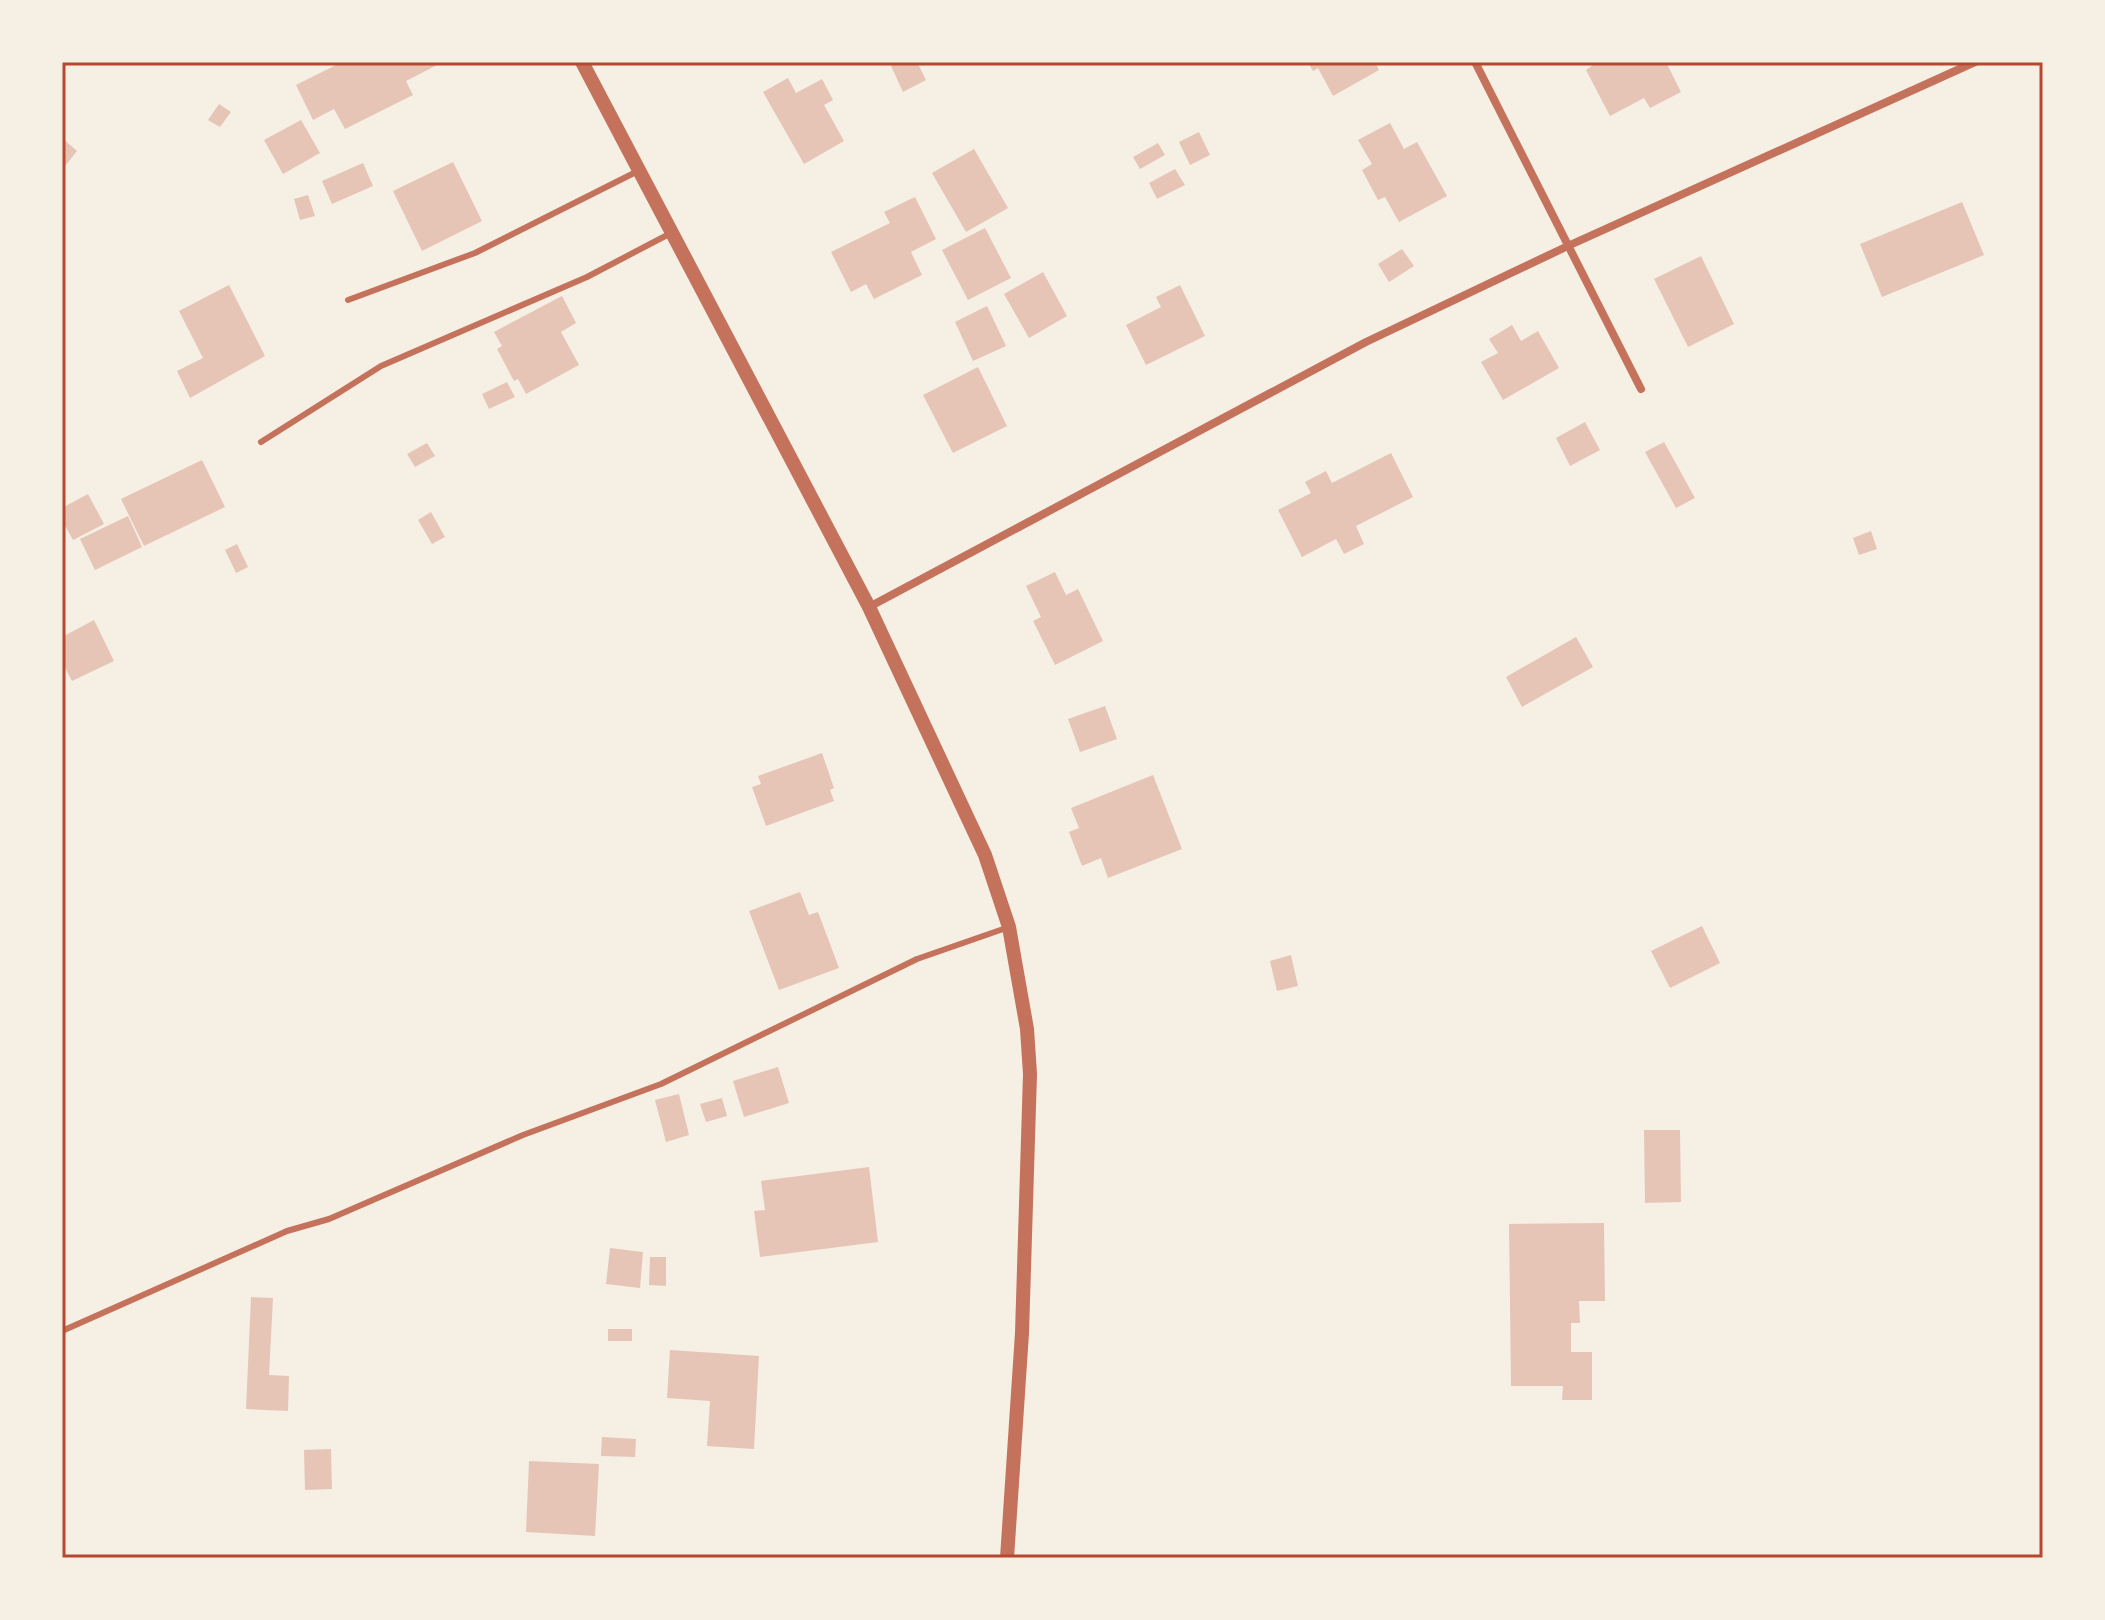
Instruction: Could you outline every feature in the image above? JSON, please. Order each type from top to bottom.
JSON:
[{"type":"street","points":[[582,62],[869,607],[985,855],[1009,927],[1027,1029],[1030,1074],[1022,1333],[1007,1558]]},
{"type":"street","points":[[1475,62],[1641,389]]},
{"type":"street","points":[[869,607],[1366,342],[1570,245],[1975,62]]},
{"type":"lane","points":[[348,300],[475,253],[640,170]]},
{"type":"lane","points":[[261,442],[381,366],[587,277],[673,232]]},
{"type":"lane","points":[[62,1331],[287,1231],[329,1219],[523,1135],[661,1084],[917,959],[1009,927]]},
{"type":"building","points":[[342,62],[443,62],[406,81],[413,95],[345,129],[334,109],[313,120],[296,85]]},
{"type":"building","points":[[899,62],[917,62],[926,80],[903,92],[891,66]]},
{"type":"building","points":[[1308,62],[1375,62],[1379,70],[1333,96],[1318,68],[1313,71]]},
{"type":"building","points":[[1597,62],[1666,62],[1681,92],[1650,108],[1644,98],[1610,116],[1586,70]]},
{"type":"building","points":[[788,78],[796,93],[822,79],[833,100],[824,105],[844,141],[804,164],[763,92]]},
{"type":"building","points":[[219,104],[231,112],[220,127],[208,120]]},
{"type":"building","points":[[301,120],[320,153],[283,174],[264,140]]},
{"type":"building","points":[[1390,123],[1404,149],[1417,142],[1447,196],[1399,222],[1385,197],[1378,200],[1362,170],[1372,164],[1358,140]]},
{"type":"building","points":[[1199,132],[1210,155],[1190,165],[1179,142]]},
{"type":"building","points":[[62,138],[77,151],[62,170]]},
{"type":"building","points":[[1158,143],[1165,155],[1140,169],[1133,157]]},
{"type":"building","points":[[974,149],[1008,208],[966,232],[932,173]]},
{"type":"building","points":[[453,162],[482,221],[422,251],[393,191]]},
{"type":"building","points":[[363,163],[373,186],[332,204],[322,181]]},
{"type":"building","points":[[1175,169],[1185,185],[1157,199],[1149,183]]},
{"type":"building","points":[[308,195],[315,216],[300,220],[294,199]]},
{"type":"building","points":[[915,197],[936,239],[911,252],[922,275],[874,299],[866,284],[851,292],[831,252],[890,223],[884,212]]},
{"type":"building","points":[[1962,202],[1984,255],[1882,297],[1860,244]]},
{"type":"building","points":[[985,228],[1011,278],[968,300],[942,250]]},
{"type":"building","points":[[1402,249],[1414,266],[1389,282],[1378,264]]},
{"type":"building","points":[[1701,256],[1734,324],[1688,347],[1654,279]]},
{"type":"building","points":[[1043,272],[1067,316],[1029,338],[1004,294]]},
{"type":"building","points":[[229,285],[265,356],[190,398],[177,371],[203,358],[179,311]]},
{"type":"building","points":[[1180,285],[1205,336],[1146,365],[1126,325],[1161,307],[1156,297]]},
{"type":"building","points":[[562,296],[576,323],[561,332],[579,365],[526,394],[518,379],[514,381],[497,349],[502,346],[494,332]]},
{"type":"building","points":[[987,306],[1006,346],[973,361],[955,322]]},
{"type":"building","points":[[1512,325],[1521,341],[1538,331],[1559,368],[1503,400],[1481,362],[1498,353],[1489,339]]},
{"type":"building","points":[[978,367],[1007,426],[953,453],[923,395]]},
{"type":"building","points":[[507,382],[515,397],[489,409],[482,394]]},
{"type":"building","points":[[1585,422],[1600,450],[1570,466],[1556,438]]},
{"type":"building","points":[[1664,442],[1695,498],[1676,508],[1645,452]]},
{"type":"building","points":[[427,443],[435,456],[415,467],[407,454]]},
{"type":"building","points":[[1391,453],[1413,497],[1356,526],[1364,544],[1344,554],[1336,539],[1302,557],[1278,510],[1311,493],[1305,482],[1326,471],[1332,483]]},
{"type":"building","points":[[202,460],[225,507],[144,546],[121,499]]},
{"type":"building","points":[[88,494],[104,524],[73,540],[62,520],[62,508]]},
{"type":"building","points":[[431,512],[445,537],[432,544],[418,520]]},
{"type":"building","points":[[128,516],[142,547],[95,570],[80,539]]},
{"type":"building","points":[[1871,531],[1877,549],[1859,555],[1853,538]]},
{"type":"building","points":[[237,544],[248,567],[236,573],[225,550]]},
{"type":"building","points":[[1055,572],[1066,595],[1078,589],[1103,641],[1055,665],[1033,621],[1041,617],[1026,586]]},
{"type":"building","points":[[94,620],[114,661],[72,681],[62,662],[62,637]]},
{"type":"building","points":[[1576,637],[1593,667],[1522,707],[1506,677]]},
{"type":"building","points":[[1105,706],[1117,739],[1080,752],[1068,719]]},
{"type":"building","points":[[822,753],[834,788],[830,790],[834,801],[766,826],[752,787],[761,784],[758,776]]},
{"type":"building","points":[[1153,775],[1182,849],[1108,878],[1101,858],[1082,866],[1069,832],[1079,828],[1071,808]]},
{"type":"building","points":[[800,892],[809,915],[818,912],[839,968],[779,990],[749,911]]},
{"type":"building","points":[[1702,926],[1720,963],[1670,988],[1651,951]]},
{"type":"building","points":[[1291,955],[1298,986],[1277,991],[1270,961]]},
{"type":"building","points":[[778,1067],[789,1103],[744,1117],[733,1081]]},
{"type":"building","points":[[679,1094],[689,1135],[666,1142],[655,1100]]},
{"type":"building","points":[[722,1098],[727,1116],[706,1122],[700,1104]]},
{"type":"building","points":[[1644,1130],[1680,1130],[1681,1202],[1645,1203]]},
{"type":"building","points":[[869,1167],[878,1242],[760,1257],[754,1211],[765,1210],[761,1181]]},
{"type":"building","points":[[1604,1223],[1605,1301],[1579,1301],[1580,1323],[1571,1323],[1571,1352],[1592,1352],[1592,1400],[1562,1400],[1563,1386],[1511,1386],[1509,1224]]},
{"type":"building","points":[[610,1248],[643,1252],[640,1288],[606,1284]]},
{"type":"building","points":[[650,1257],[666,1257],[666,1286],[649,1285]]},
{"type":"building","points":[[251,1297],[273,1298],[269,1375],[289,1376],[288,1411],[246,1409]]},
{"type":"building","points":[[608,1329],[632,1329],[632,1341],[608,1341]]},
{"type":"building","points":[[670,1350],[759,1356],[754,1449],[707,1446],[710,1401],[667,1398]]},
{"type":"building","points":[[602,1437],[636,1439],[635,1457],[601,1456]]},
{"type":"building","points":[[331,1449],[332,1489],[305,1490],[304,1450]]},
{"type":"building","points":[[529,1461],[599,1464],[595,1536],[526,1532]]}]
